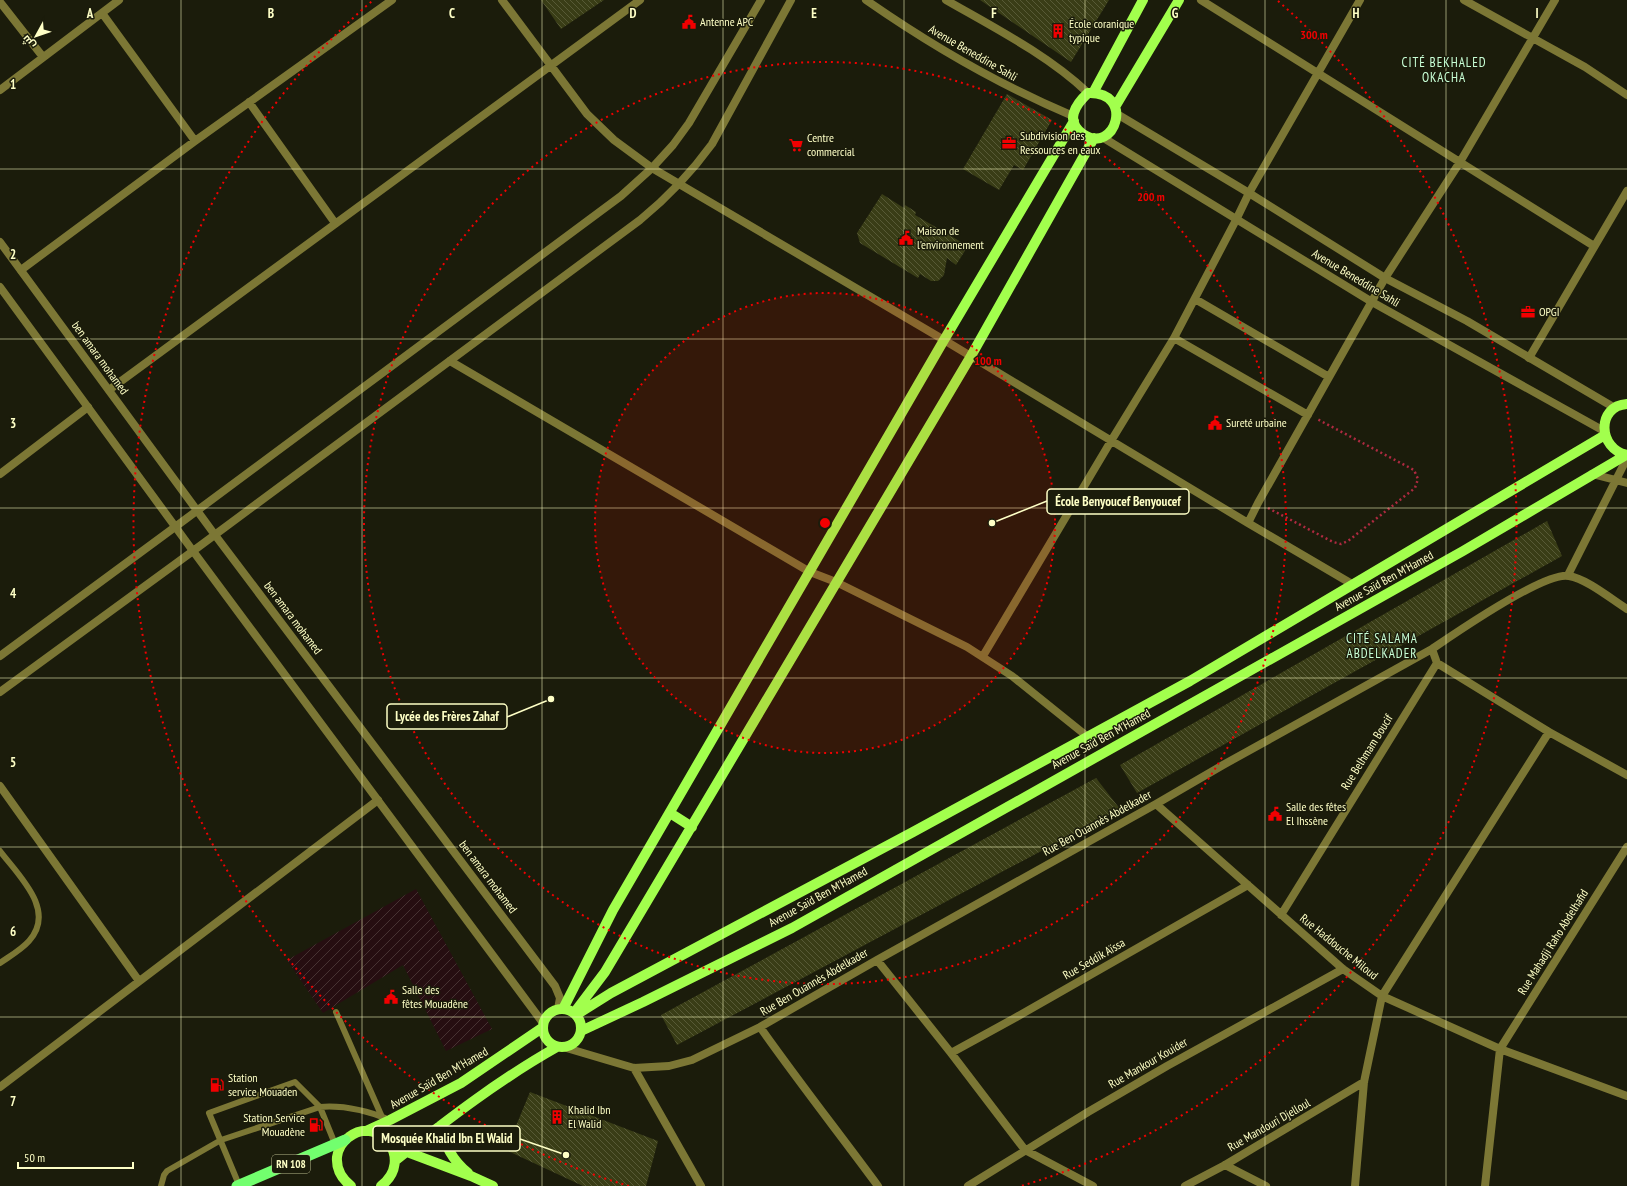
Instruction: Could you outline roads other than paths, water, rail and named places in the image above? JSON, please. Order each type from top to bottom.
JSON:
[{"type":"highway","name":"RN 108","points":[[238,1185],[340,1142]]},
{"type":"main road","points":[[560,1047],[546,1040],[543,1026],[549,1014],[560,1009],[613,910],[1073,119],[1074,109],[1078,102],[1091,93],[1143,0]]},
{"type":"main road","points":[[1116,111],[1179,0]]},
{"type":"main road","points":[[1073,119],[1081,133],[1088,137],[1098,138],[1108,134],[1113,129],[1116,122],[1116,111],[1111,101],[1105,96],[1091,93]]},
{"type":"main road","points":[[575,1014],[605,972],[692,827],[971,356],[1098,138]]},
{"type":"main road","points":[[1627,404],[1615,408],[1609,414],[1605,422],[1605,433],[1611,447],[1618,453],[1627,456]]},
{"type":"main road","name":"Avenue Saïd Ben M'Hamed","points":[[575,1014],[611,993],[1190,681],[1605,433]]},
{"type":"main road","name":"Avenue Saïd Ben M'Hamed","points":[[581,1031],[792,928],[1462,551],[1592,474],[1627,456]]},
{"type":"main road","points":[[670,813],[692,827]]},
{"type":"main road","points":[[396,1160],[440,1126],[525,1066],[560,1047],[575,1042],[581,1031],[579,1020],[575,1014],[560,1009]]},
{"type":"main road","name":"Avenue Saïd Ben M'Hamed","points":[[340,1142],[351,1135],[366,1131],[386,1119],[461,1083],[543,1026]]},
{"type":"main road","points":[[440,1126],[447,1148],[454,1159],[471,1176]]},
{"type":"main road","points":[[366,1131],[380,1135],[392,1145],[406,1152],[471,1176],[493,1186]]},
{"type":"main road","points":[[340,1142],[337,1153],[337,1161],[341,1176],[351,1186]]},
{"type":"main road","points":[[381,1186],[392,1175],[395,1168],[396,1160],[392,1145]]},
{"type":"street","points":[[0,90],[119,0]]},
{"type":"street","points":[[21,270],[195,141],[392,0]]},
{"type":"street","points":[[502,0],[574,99],[614,140],[652,168],[971,356],[1352,584]]},
{"type":"street","points":[[109,390],[640,0]]},
{"type":"street","points":[[0,656],[622,196],[652,168],[673,145],[689,123],[761,0]]},
{"type":"street","points":[[0,692],[215,535],[640,220],[680,184],[712,144],[791,0]]},
{"type":"street","name":"Avenue Beneddine Sahli","points":[[866,0],[910,31],[964,63],[1073,119]]},
{"type":"street","points":[[946,0],[1033,52],[1091,93]]},
{"type":"street","points":[[1201,0],[1594,246]]},
{"type":"street","points":[[983,656],[1174,338],[1249,193],[1360,0]]},
{"type":"street","points":[[1464,0],[1585,67],[1627,94]]},
{"type":"street","points":[[1248,523],[1385,278],[1460,162],[1555,0]]},
{"type":"street","points":[[0,2],[43,58]]},
{"type":"street","points":[[102,13],[195,141]]},
{"type":"street","points":[[249,102],[335,223]]},
{"type":"street","name":"Avenue Beneddine Sahli","points":[[1116,111],[1385,278],[1467,321],[1615,408]]},
{"type":"street","name":"Avenue Beneddine Sahli","points":[[1098,138],[1372,302],[1605,433]]},
{"type":"street","points":[[1529,358],[1627,191]]},
{"type":"street","name":"ben amara mohamed","points":[[0,242],[215,535],[555,986],[560,998],[560,1009]]},
{"type":"street","points":[[0,287],[192,551],[378,800],[543,1026]]},
{"type":"street","points":[[1195,299],[1329,377]]},
{"type":"street","points":[[1174,338],[1308,415]]},
{"type":"street","points":[[450,361],[810,572],[836,582],[983,656],[1012,676],[1088,737]]},
{"type":"street","points":[[0,474],[88,407]]},
{"type":"street","points":[[1627,456],[1568,575],[1589,584],[1627,609]]},
{"type":"street","points":[[1592,474],[1627,483]]},
{"type":"street","name":"Rue Ben Ouannès Abdelkader","points":[[560,1047],[634,1068],[669,1066],[692,1060],[760,1027],[1223,765],[1432,649],[1464,626],[1507,601],[1554,577],[1568,575]]},
{"type":"street","points":[[1432,649],[1437,663],[1549,732],[1627,775]]},
{"type":"street","name":"Rue Belhmam Boucif","points":[[1281,915],[1437,663]]},
{"type":"street","points":[[1355,1186],[1364,1082],[1382,996],[1549,732]]},
{"type":"street","points":[[0,786],[139,981]]},
{"type":"street","points":[[0,1087],[378,800]]},
{"type":"street","name":"Rue Haddouche Miloud","points":[[1156,804],[1344,969],[1382,996],[1500,1049],[1627,1096]]},
{"type":"street","name":"Rue Mahadji Raho Abdelhafid","points":[[1500,1049],[1627,848]]},
{"type":"street","name":"Rue Seddik Aïssa","points":[[951,1053],[1248,885]]},
{"type":"street","points":[[877,960],[951,1053],[1025,1150],[1093,1186]]},
{"type":"street","name":"Rue Mankour Kouider","points":[[968,1186],[1025,1150],[1167,1066],[1344,969]]},
{"type":"street","points":[[760,1027],[796,1078],[878,1186]]},
{"type":"street","points":[[1485,1186],[1500,1049]]},
{"type":"street","points":[[634,1068],[701,1186]]},
{"type":"street","name":"Rue Mandouri Djelloul","points":[[1185,1186],[1224,1165],[1364,1082]]},
{"type":"street","points":[[1224,1165],[1266,1186]]},
{"type":"lane","points":[[0,963],[30,940],[35,933],[39,916],[36,898],[1,855]]},
{"type":"lane","points":[[336,1012],[386,1119]]},
{"type":"lane","points":[[238,1185],[209,1113],[295,1082],[320,1107],[340,1142]]},
{"type":"lane","points":[[160,1186],[167,1171],[221,1140],[320,1107],[334,1106],[363,1111],[386,1119]]},
{"type":"place","name":"Antenne APC","points":[[689,22]]},
{"type":"place","name":"École coranique typique","points":[[1058,31]]},
{"type":"place","name":"Subdivision des Ressources en eaux","points":[[1009,143]]},
{"type":"place","name":"Centre commercial","points":[[796,145]]},
{"type":"place","name":"Maison de l'environnement","points":[[906,238]]},
{"type":"place","name":"OPGI","points":[[1528,312]]},
{"type":"place","name":"Sureté urbaine","points":[[1215,423]]},
{"type":"place","name":"École Benyoucef Benyoucef","points":[[992,523]]},
{"type":"place","name":"Lycée des Frères Zahaf","points":[[551,699]]},
{"type":"place","name":"Salle des fêtes El Ihssène","points":[[1275,814]]},
{"type":"place","name":"Salle des fêtes Mouadène","points":[[391,997]]},
{"type":"place","name":"Station service Mouaden","points":[[217,1085]]},
{"type":"place","name":"Khalid Ibn El Walid","points":[[557,1117]]},
{"type":"place","name":"Station Service Mouadène","points":[[316,1125]]},
{"type":"place","name":"Mosquée Khalid Ibn El Walid","points":[[566,1155]]},
{"type":"district","name":"CITÉ BEKHALED OKACHA","points":[[1444,70]]},
{"type":"district","name":"CITÉ SALAMA ABDELKADER","points":[[1382,646]]}]
